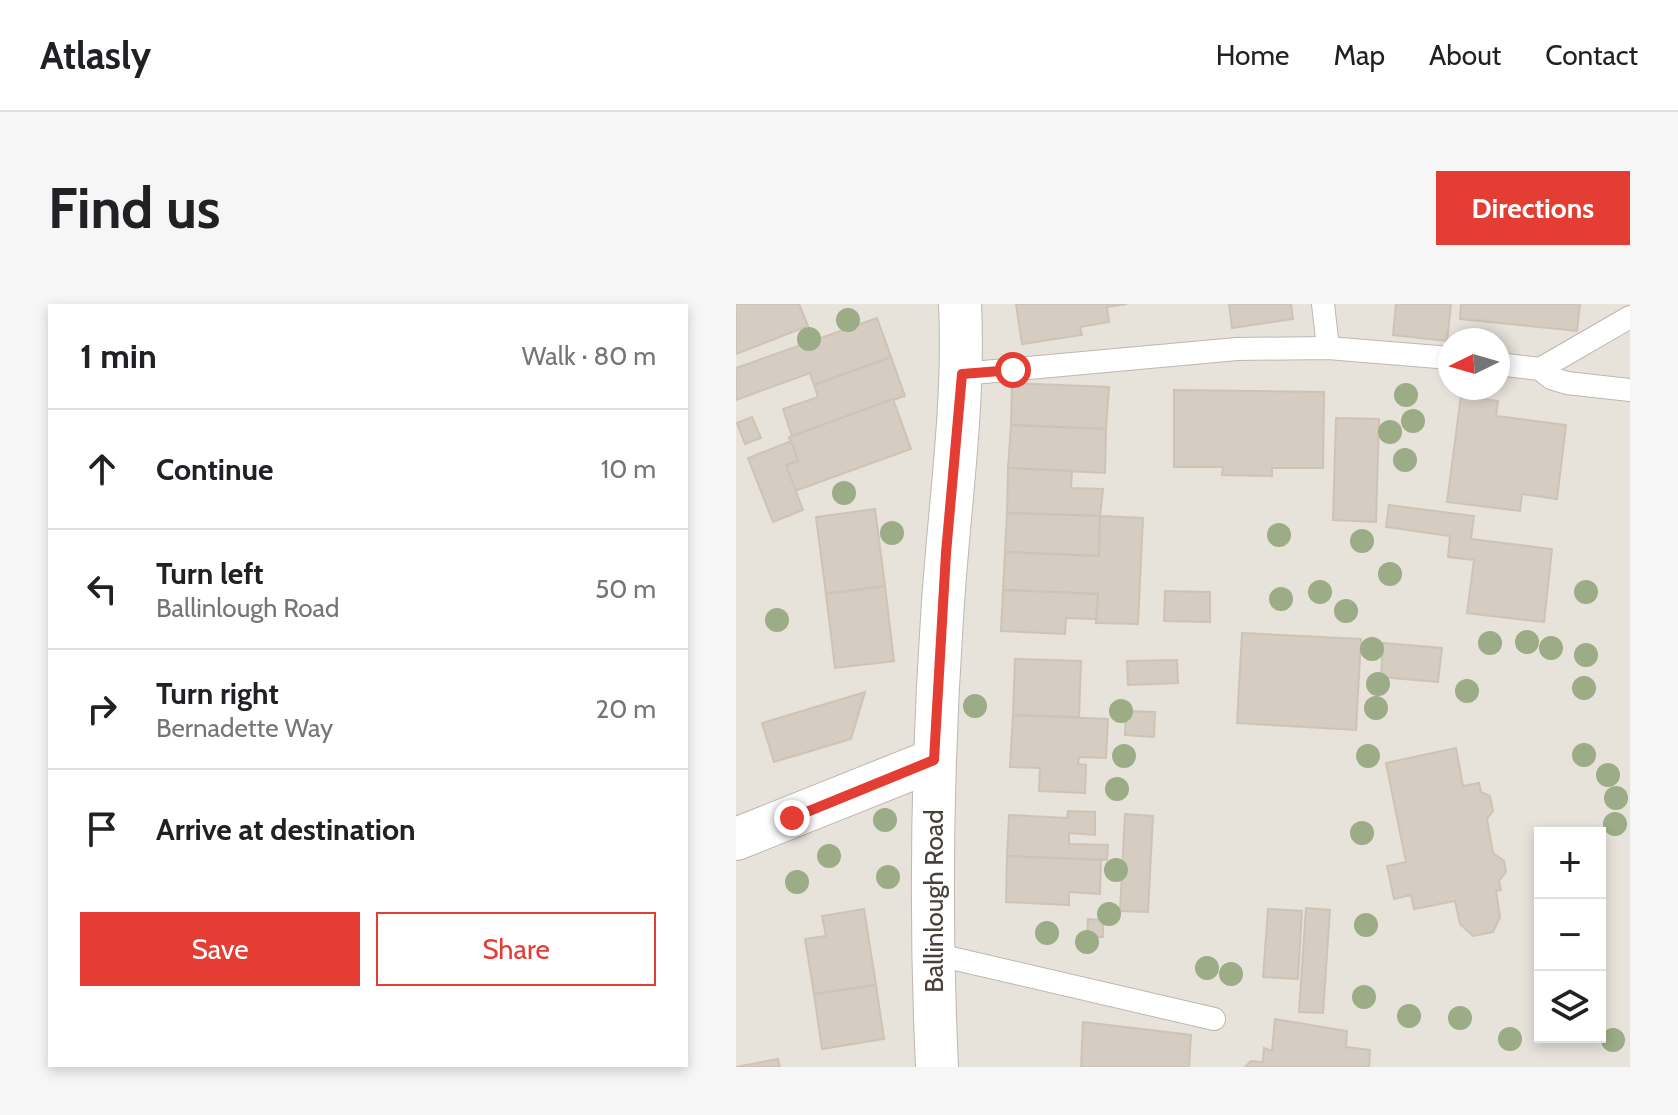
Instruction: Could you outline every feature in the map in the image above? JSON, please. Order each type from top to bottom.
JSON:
[{"type":"street","name":"Ballinlough Road","points":[[937,1067],[934,760],[946,553],[962,374],[960,304]]},
{"type":"street","points":[[736,839],[934,760]]},
{"type":"lane","points":[[1323,304],[1328,348]]},
{"type":"lane","points":[[1540,369],[1630,317]]},
{"type":"lane","points":[[962,374],[1237,349],[1328,348],[1438,357]]},
{"type":"lane","points":[[1510,365],[1540,369],[1551,378],[1567,383],[1630,390]]},
{"type":"lane","points":[[934,954],[1214,1019]]},
{"type":"shaded area","points":[[736,304],[1630,304],[1630,1067],[736,1067]]},
{"type":"building","points":[[736,304],[799,304],[808,326],[736,354]]},
{"type":"building","points":[[1016,304],[1127,304],[1107,307],[1109,322],[1080,327],[1082,335],[1022,344]]},
{"type":"building","points":[[1229,304],[1291,304],[1293,319],[1232,328]]},
{"type":"building","points":[[1396,304],[1451,304],[1448,328],[1438,328],[1438,340],[1393,335]]},
{"type":"building","points":[[1461,304],[1580,304],[1577,331],[1460,319]]},
{"type":"building","points":[[877,318],[891,357],[814,385],[810,373],[736,400],[736,368]]},
{"type":"building","points":[[891,357],[905,396],[792,436],[783,409],[818,397],[814,385]]},
{"type":"building","points":[[1012,383],[1109,387],[1106,429],[1011,425]]},
{"type":"building","points":[[1174,390],[1324,392],[1323,468],[1272,468],[1272,476],[1222,475],[1223,467],[1174,467]]},
{"type":"building","points":[[893,399],[911,449],[795,491],[786,465],[798,461],[789,437]]},
{"type":"building","points":[[1460,400],[1498,401],[1496,416],[1566,425],[1557,499],[1522,494],[1520,511],[1447,502]]},
{"type":"building","points":[[752,417],[761,438],[745,444],[737,423]]},
{"type":"building","points":[[1336,418],[1379,419],[1376,522],[1333,520]]},
{"type":"building","points":[[1011,425],[1106,429],[1105,473],[1008,468]]},
{"type":"building","points":[[791,441],[798,461],[786,465],[803,510],[773,522],[748,458]]},
{"type":"building","points":[[1008,468],[1072,471],[1071,488],[1103,489],[1100,516],[1007,513]]},
{"type":"building","points":[[1389,505],[1474,516],[1471,539],[1552,549],[1544,622],[1467,613],[1474,560],[1448,557],[1450,536],[1386,527]]},
{"type":"building","points":[[875,509],[885,586],[826,594],[816,517]]},
{"type":"building","points":[[1007,513],[1100,516],[1099,556],[1005,552]]},
{"type":"building","points":[[1100,516],[1143,518],[1138,624],[1096,623],[1098,594],[1003,590],[1005,552],[1099,556]]},
{"type":"building","points":[[885,586],[894,661],[835,668],[826,594]]},
{"type":"building","points":[[1003,590],[1098,594],[1096,619],[1066,618],[1065,634],[1001,631]]},
{"type":"building","points":[[1165,591],[1210,592],[1210,622],[1164,621]]},
{"type":"building","points":[[1242,633],[1361,639],[1356,730],[1237,723]]},
{"type":"building","points":[[1383,643],[1442,648],[1438,682],[1381,677]]},
{"type":"building","points":[[1015,659],[1081,661],[1079,717],[1013,715]]},
{"type":"building","points":[[1177,660],[1178,683],[1128,685],[1127,661]]},
{"type":"building","points":[[865,692],[851,739],[774,762],[762,723]]},
{"type":"building","points":[[1126,711],[1155,712],[1154,737],[1125,735]]},
{"type":"building","points":[[1013,715],[1108,719],[1106,758],[1079,757],[1078,764],[1086,765],[1085,793],[1039,791],[1040,768],[1010,767]]},
{"type":"building","points":[[1456,748],[1463,786],[1479,783],[1481,792],[1490,796],[1493,811],[1487,819],[1493,853],[1504,861],[1506,872],[1499,881],[1501,890],[1496,891],[1500,917],[1493,932],[1473,936],[1460,924],[1455,901],[1414,909],[1411,895],[1394,899],[1387,866],[1406,862],[1386,763]]},
{"type":"building","points":[[1068,811],[1095,812],[1095,835],[1069,833],[1069,844],[1108,845],[1107,860],[1007,856],[1009,815],[1067,818]]},
{"type":"building","points":[[1125,814],[1153,816],[1148,912],[1120,911]]},
{"type":"building","points":[[1007,856],[1101,860],[1100,894],[1069,892],[1069,905],[1006,902]]},
{"type":"building","points":[[1306,908],[1330,910],[1323,1013],[1299,1012]]},
{"type":"building","points":[[864,909],[876,985],[814,994],[805,939],[826,936],[822,916]]},
{"type":"building","points":[[1268,909],[1302,911],[1298,979],[1263,977]]},
{"type":"building","points":[[1088,919],[1103,920],[1103,937],[1087,937]]},
{"type":"building","points":[[876,985],[884,1039],[822,1049],[814,994]]},
{"type":"building","points":[[1275,1019],[1347,1031],[1346,1047],[1370,1050],[1369,1067],[1245,1067],[1251,1061],[1263,1062],[1264,1048],[1272,1051]]},
{"type":"building","points":[[1083,1022],[1191,1035],[1189,1067],[1081,1067]]},
{"type":"building","points":[[778,1059],[780,1067],[736,1067]]},
{"type":"route","points":[[792,818],[934,760],[946,553],[962,374],[1013,370]]}]
